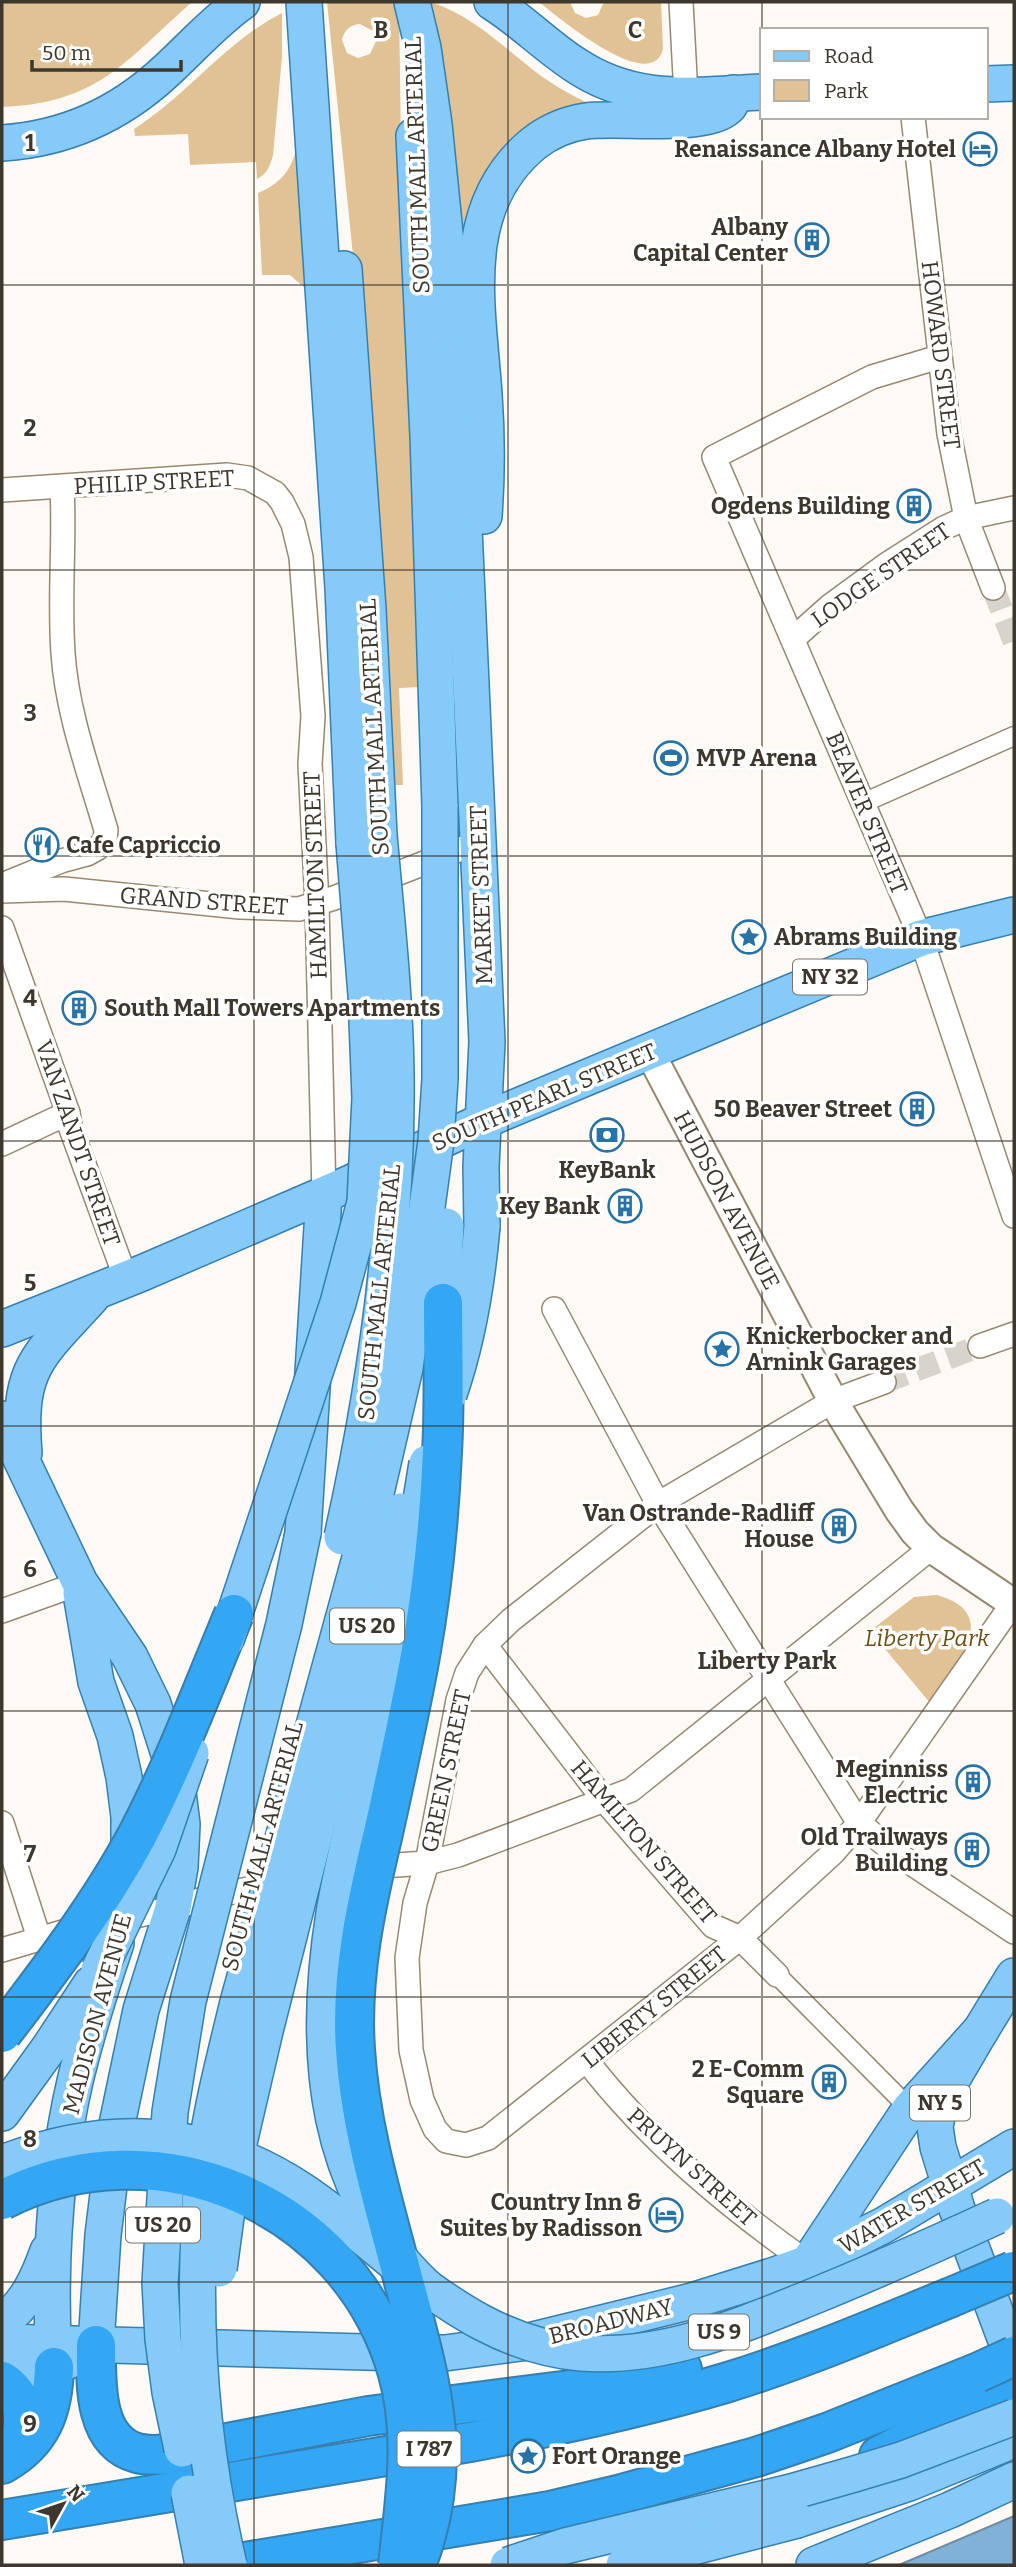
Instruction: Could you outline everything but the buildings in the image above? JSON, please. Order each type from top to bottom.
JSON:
[{"type":"highway","points":[[416,2565],[428,2528],[435,2490],[438,2434],[436,2415],[428,2373],[366,2132],[358,2081],[354,2011],[360,1942],[418,1667],[434,1554],[442,1451],[443,1303]]},
{"type":"highway","points":[[2,2033],[89,1914],[137,1835],[180,1747],[234,1614]]},
{"type":"highway","points":[[2,2200],[27,2188],[73,2175],[109,2170],[157,2171],[192,2176],[238,2190],[275,2210],[310,2237],[344,2273],[367,2305],[384,2336],[397,2370],[405,2405],[408,2441],[398,2565]]},
{"type":"highway","name":"I 787","points":[[2,2520],[545,2428],[650,2403],[727,2382],[846,2340],[1014,2271]]},
{"type":"highway","points":[[96,2345],[97,2393],[102,2416],[111,2435],[124,2448],[139,2454],[153,2455],[368,2416],[612,2384],[706,2363],[846,2340]]},
{"type":"highway","points":[[3,2463],[22,2450],[42,2425],[53,2395],[53,2355]]},
{"type":"highway","points":[[677,2565],[998,2393],[1014,2356]]},
{"type":"highway","points":[[2,2381],[17,2397],[24,2422],[21,2440],[3,2463]]},
{"type":"highway","points":[[228,2565],[550,2511],[744,2460],[827,2433],[998,2393]]},
{"type":"main road","points":[[2,143],[41,139],[103,117],[145,89],[242,2]]},
{"type":"main road","points":[[412,2],[428,76],[447,251],[459,416],[472,670]]},
{"type":"main road","name":"SOUTH MALL ARTERIAL","points":[[203,2565],[193,2440],[198,2361],[197,2289],[202,2175],[212,2115],[255,1940],[380,1482],[412,1326],[436,1141],[440,1079],[440,807],[428,448],[415,172],[412,2]]},
{"type":"main road","points":[[492,2],[571,63],[601,80],[633,92],[652,95],[748,93]]},
{"type":"main road","name":"SOUTH MALL ARTERIAL","points":[[228,2565],[215,2504],[177,2390],[176,2283],[183,2199],[195,2115],[219,2008],[338,1556],[369,1408],[379,1339],[392,1202],[396,1073],[393,1011],[367,839],[368,609],[340,219],[323,63],[319,41],[304,3]]},
{"type":"main road","points":[[988,84],[1014,83]]},
{"type":"main road","points":[[472,670],[480,590],[486,467],[476,266],[479,235],[485,213],[512,166],[547,134],[584,122],[703,117],[726,108],[748,93]]},
{"type":"main road","name":"MARKET STREET","points":[[472,670],[487,1042],[485,1120]]},
{"type":"main road","points":[[433,2293],[390,2249],[350,2178],[332,2118],[327,2075],[325,1990],[334,1910],[413,1548],[428,1457],[443,1303],[452,1014],[450,939],[440,807]]},
{"type":"main road","points":[[2,2113],[49,2048],[99,1970],[148,1872],[184,1779],[234,1614],[338,1303],[365,1202],[370,1098],[366,995],[367,839]]},
{"type":"main road","name":"SOUTH PEARL STREET","points":[[2,1329],[324,1195],[485,1120],[921,938],[1014,915]]},
{"type":"main road","name":"US 20","points":[[193,2440],[213,2389],[217,2287],[232,2173],[268,2018],[383,1565],[409,1488],[436,1429],[461,1357],[478,1280],[485,1120]]},
{"type":"main road","name":"US 20","points":[[193,2440],[170,2392],[163,2339],[160,2283],[170,2112],[188,2001],[284,1624],[303,1533],[324,1195]]},
{"type":"main road","points":[[25,1466],[21,1416],[28,1377],[42,1352],[112,1285]]},
{"type":"main road","name":"MADISON AVENUE","points":[[2,1419],[80,1583],[131,1657],[164,1734],[176,1776],[183,1824],[173,1909],[141,2010],[116,2129],[104,2221],[96,2345]]},
{"type":"main road","name":"MADISON AVENUE","points":[[53,2355],[55,2231],[67,2127],[76,2079],[97,2000],[124,1919],[130,1867],[127,1804],[115,1736],[96,1682],[80,1583]]},
{"type":"main road","name":"NY 5","points":[[1014,1976],[940,2100],[935,2127],[938,2147],[973,2256],[1014,2362]]},
{"type":"main road","points":[[808,2263],[910,2109],[981,2030]]},
{"type":"main road","name":"US 9","points":[[2,2163],[59,2144],[123,2136],[173,2137],[219,2148],[270,2170],[302,2190],[433,2293],[496,2330],[544,2346],[596,2353],[649,2351],[700,2338],[778,2311],[886,2267],[1009,2211]]},
{"type":"main road","name":"WATER STREET","points":[[808,2263],[884,2225],[1014,2147]]},
{"type":"main road","points":[[2,2322],[17,2309],[34,2285],[55,2231]]},
{"type":"main road","name":"BROADWAY","points":[[96,2345],[402,2353],[445,2353],[483,2349],[521,2343],[692,2301],[808,2263]]},
{"type":"main road","points":[[2,2342],[75,2358],[96,2345]]},
{"type":"main road","points":[[2,2371],[53,2355]]},
{"type":"main road","points":[[508,2565],[565,2546],[791,2492],[901,2460],[998,2393]]},
{"type":"main road","points":[[624,2565],[711,2544],[852,2503],[969,2460],[1014,2440]]},
{"type":"main road","points":[[814,2565],[950,2510],[1014,2480]]},
{"type":"street","points":[[681,2],[686,95]]},
{"type":"street","name":"HOWARD STREET","points":[[913,119],[949,434],[966,517],[993,588]]},
{"type":"street","name":"BEAVER STREET","points":[[939,357],[872,377],[714,457],[921,938],[1014,1216]]},
{"type":"street","name":"PHILIP STREET","points":[[2,490],[228,475],[247,478],[268,488],[282,502],[297,535],[301,556]]},
{"type":"street","points":[[2,885],[61,861],[87,854],[105,840],[106,830],[68,692],[63,654],[62,487]]},
{"type":"street","name":"LODGE STREET","points":[[793,639],[830,606],[886,565],[944,528],[966,517],[1014,508]]},
{"type":"street","name":"HAMILTON STREET","points":[[301,556],[313,716],[310,764],[317,904],[324,1195]]},
{"type":"street","points":[[863,803],[1014,736]]},
{"type":"street","name":"GRAND STREET","points":[[2,891],[64,889],[240,907],[299,909],[479,842]]},
{"type":"street","name":"VAN ZANDT STREET","points":[[2,928],[68,1114],[112,1285]]},
{"type":"street","name":"HUDSON AVENUE","points":[[649,1051],[833,1401],[899,1510],[931,1548],[1014,1604]]},
{"type":"street","points":[[2,1144],[68,1114]]},
{"type":"street","points":[[554,1309],[658,1504],[859,1823],[893,1852],[1014,1933]]},
{"type":"street","points":[[980,1346],[1014,1334]]},
{"type":"street","name":"GREEN STREET","points":[[2,1950],[78,1927],[173,1909],[210,1897],[355,1867],[427,1863],[458,1700],[467,1674],[485,1645],[510,1620],[658,1504],[833,1401],[884,1382]]},
{"type":"street","points":[[427,1863],[458,1855],[632,1790],[931,1548]]},
{"type":"street","points":[[2,1611],[80,1583]]},
{"type":"street","name":"LIBERTY STREET","points":[[427,1863],[415,1903],[408,1971],[411,2050],[422,2100],[435,2129],[446,2141],[466,2146],[488,2138],[740,1938],[833,1853],[859,1823],[1014,1604]]},
{"type":"street","name":"HAMILTON STREET","points":[[485,1645],[604,1800],[713,1926],[740,1938],[910,2109]]},
{"type":"street","points":[[2,1823],[39,1938]]},
{"type":"street","name":"PRUYN STREET","points":[[587,2060],[670,2154],[756,2227],[808,2263]]},
{"type":"green space","points":[[2,2],[192,2],[128,60],[87,88],[35,104],[2,107]]},
{"type":"green space","points":[[327,2],[399,2],[401,148],[422,687],[399,688],[403,785],[387,785],[354,265]],"holes":[[[360,24],[373,31],[376,41],[370,54],[358,58],[347,53],[342,40],[348,29]]]},
{"type":"green space","points":[[431,2],[477,26],[552,83],[607,112],[562,118],[462,265],[434,44]]},
{"type":"green space","points":[[539,2],[570,2],[575,13],[586,18],[598,15],[604,2],[661,2],[663,49],[655,61],[641,63],[623,58],[583,35]]},
{"type":"green space","points":[[282,13],[282,57],[273,155],[264,174],[257,179],[256,162],[190,165],[188,134],[135,136],[134,129],[172,101],[224,53]]},
{"type":"green space","points":[[297,146],[307,286],[305,288],[290,275],[262,275],[258,193],[284,175]]},
{"type":"green space","name":"Liberty Park","points":[[937,1595],[957,1604],[968,1615],[971,1629],[961,1659],[931,1704],[870,1631],[914,1597]]},
{"type":"water","points":[[1014,2516],[1014,2565],[899,2565]]},
{"type":"tunnel","points":[[993,588],[1014,641]]},
{"type":"tunnel","points":[[884,1382],[980,1346]]},
{"type":"place","name":"Renaissance Albany Hotel","points":[[980,149]]},
{"type":"place","name":"Albany Capital Center","points":[[812,240]]},
{"type":"place","name":"Ogdens Building","points":[[914,506]]},
{"type":"place","name":"MVP Arena","points":[[671,758]]},
{"type":"place","name":"Cafe Capriccio","points":[[42,845]]},
{"type":"place","name":"Abrams Building","points":[[749,937]]},
{"type":"place","name":"South Mall Towers Apartments","points":[[79,1008]]},
{"type":"place","name":"50 Beaver Street","points":[[917,1109]]},
{"type":"place","name":"KeyBank","points":[[607,1135]]},
{"type":"place","name":"Key Bank","points":[[625,1206]]},
{"type":"place","name":"Knickerbocker and Arnink Garages","points":[[722,1349]]},
{"type":"place","name":"Van Ostrande-Radliff House","points":[[839,1526]]},
{"type":"place","name":"Meginniss Electric","points":[[973,1782]]},
{"type":"place","name":"Old Trailways Building","points":[[972,1850]]},
{"type":"place","name":"2 E-Comm Square","points":[[829,2082]]},
{"type":"place","name":"Country Inn & Suites by Radisson","points":[[666,2215]]},
{"type":"place","name":"Fort Orange","points":[[528,2456]]},
{"type":"district","name":"Liberty Park","points":[[767,1661]]}]
